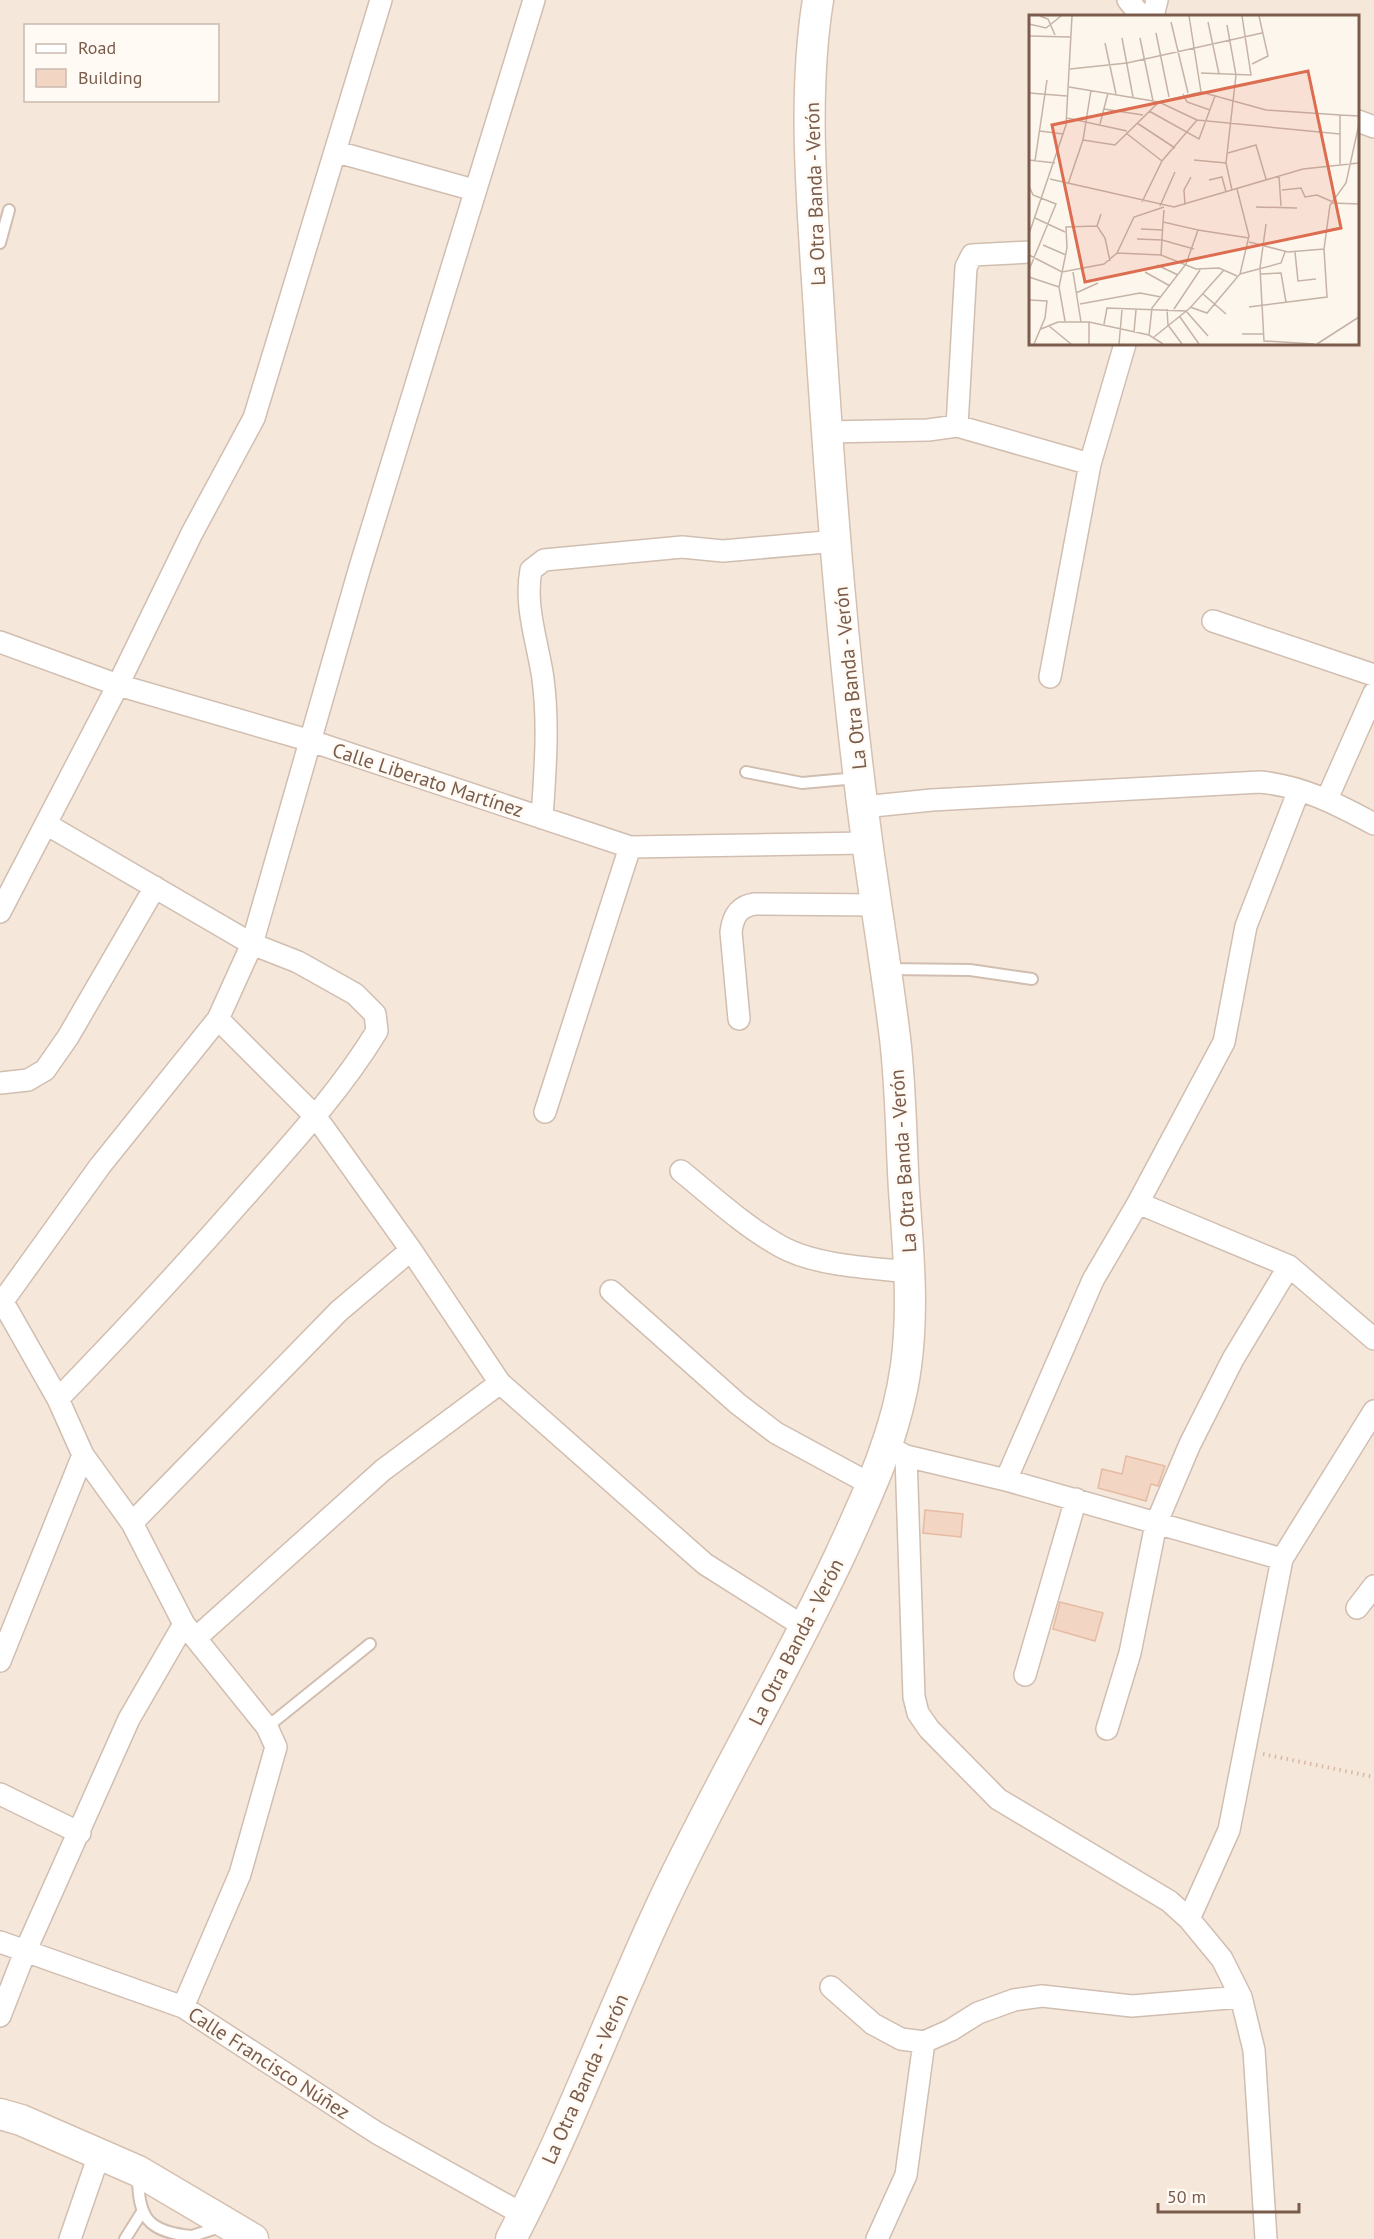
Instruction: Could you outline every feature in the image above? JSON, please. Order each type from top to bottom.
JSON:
[{"type":"main road","name":"La Otra Banda - Verón","points":[[517,2227],[610,2026],[659,1909],[728,1772],[806,1628],[872,1485],[896,1451],[899,1404],[907,1363],[910,1272],[896,1045],[878,905],[867,843],[827,432],[813,206],[812,84],[818,0]]},
{"type":"main road","points":[[0,2114],[21,2120],[138,2171],[242,2232]]},
{"type":"street","points":[[0,912],[118,685],[192,533],[254,418],[337,152],[381,0]]},
{"type":"street","points":[[183,2007],[240,1874],[276,1747],[267,1726],[191,1630],[132,1523],[83,1455],[58,1399],[0,1301],[100,1166],[218,1019],[252,944],[474,190],[534,0]]},
{"type":"street","points":[[1128,0],[1140,15]]},
{"type":"street","points":[[1153,15],[1157,0]]},
{"type":"street","points":[[1359,121],[1374,127]]},
{"type":"street","points":[[337,152],[474,190]]},
{"type":"street","points":[[957,426],[966,267],[972,255],[1029,252]]},
{"type":"street","points":[[1050,677],[1090,464],[1125,345]]},
{"type":"street","points":[[827,432],[928,430],[957,426],[1090,464]]},
{"type":"street","points":[[542,818],[546,747],[543,680],[527,589],[531,570],[544,560],[682,547],[723,551],[837,541]]},
{"type":"street","points":[[1213,621],[1374,675]]},
{"type":"street","name":"Calle Liberato Martínez","points":[[0,642],[118,685],[311,741],[630,847],[867,843]]},
{"type":"street","points":[[1327,799],[1374,693]]},
{"type":"street","points":[[862,793],[932,800],[1260,782],[1278,784],[1327,799],[1374,824]]},
{"type":"street","points":[[1006,1480],[1093,1280],[1224,1042],[1246,926],[1299,790]]},
{"type":"street","points":[[46,824],[252,944],[298,962],[355,994],[375,1014],[377,1031],[357,1063],[316,1117],[143,1311],[58,1399]]},
{"type":"street","points":[[545,1112],[630,847]]},
{"type":"street","points":[[0,1083],[28,1080],[45,1070],[68,1037],[155,887]]},
{"type":"street","points":[[739,1019],[731,932],[733,920],[740,909],[746,905],[755,904],[878,905]]},
{"type":"street","points":[[218,1019],[316,1117],[411,1250],[500,1383],[705,1564],[806,1628]]},
{"type":"street","points":[[681,1171],[747,1225],[782,1248],[837,1264],[910,1272]]},
{"type":"street","points":[[1137,1203],[1289,1266],[1374,1339]]},
{"type":"street","points":[[132,1523],[339,1311],[411,1250]]},
{"type":"street","points":[[1107,1729],[1130,1653],[1156,1524],[1190,1444],[1233,1359],[1289,1266]]},
{"type":"street","points":[[611,1291],[753,1415],[776,1432],[872,1485]]},
{"type":"street","points":[[0,2016],[25,1952],[129,1719],[191,1630],[383,1470],[500,1383]]},
{"type":"street","points":[[1188,1919],[1229,1830],[1282,1559],[1374,1411]]},
{"type":"street","points":[[1266,2239],[1254,2050],[1241,1997],[1222,1959],[1188,1919],[1169,1901],[998,1799],[929,1729],[918,1713],[914,1697],[896,1451],[1076,1499],[1282,1559]]},
{"type":"street","points":[[0,1661],[83,1455]]},
{"type":"street","points":[[1025,1675],[1076,1499]]},
{"type":"street","points":[[1357,1608],[1374,1586]]},
{"type":"street","points":[[0,1794],[80,1833]]},
{"type":"street","name":"Calle Francisco Núñez","points":[[0,1942],[183,2007],[517,2227]]},
{"type":"street","points":[[831,1987],[873,2024],[901,2039],[924,2042],[951,2030],[978,2013],[1014,2000],[1042,1996],[1132,2006],[1241,1997]]},
{"type":"street","points":[[877,2239],[906,2175],[924,2042]]},
{"type":"street","points":[[70,2239],[99,2155]]},
{"type":"lane","points":[[0,243],[9,210]]},
{"type":"lane","points":[[746,772],[862,793]]},
{"type":"lane","points":[[885,969],[970,970],[1032,979]]},
{"type":"lane","points":[[267,1726],[370,1644]]},
{"type":"lane","points":[[138,2171],[138,2201],[142,2212],[155,2226],[171,2234],[191,2237],[242,2232]]},
{"type":"lane","points":[[125,2239],[142,2212]]},
{"type":"path","points":[[1245,1750],[1374,1777]]},
{"type":"shaded area","points":[[0,0],[1374,0],[1374,2239],[0,2239]]},
{"type":"building","points":[[1126,1456],[1165,1466],[1158,1486],[1151,1484],[1146,1501],[1098,1488],[1102,1469],[1122,1474]]},
{"type":"building","points":[[925,1510],[963,1514],[961,1537],[923,1533]]},
{"type":"building","points":[[1060,1602],[1103,1613],[1095,1641],[1053,1629]]}]
